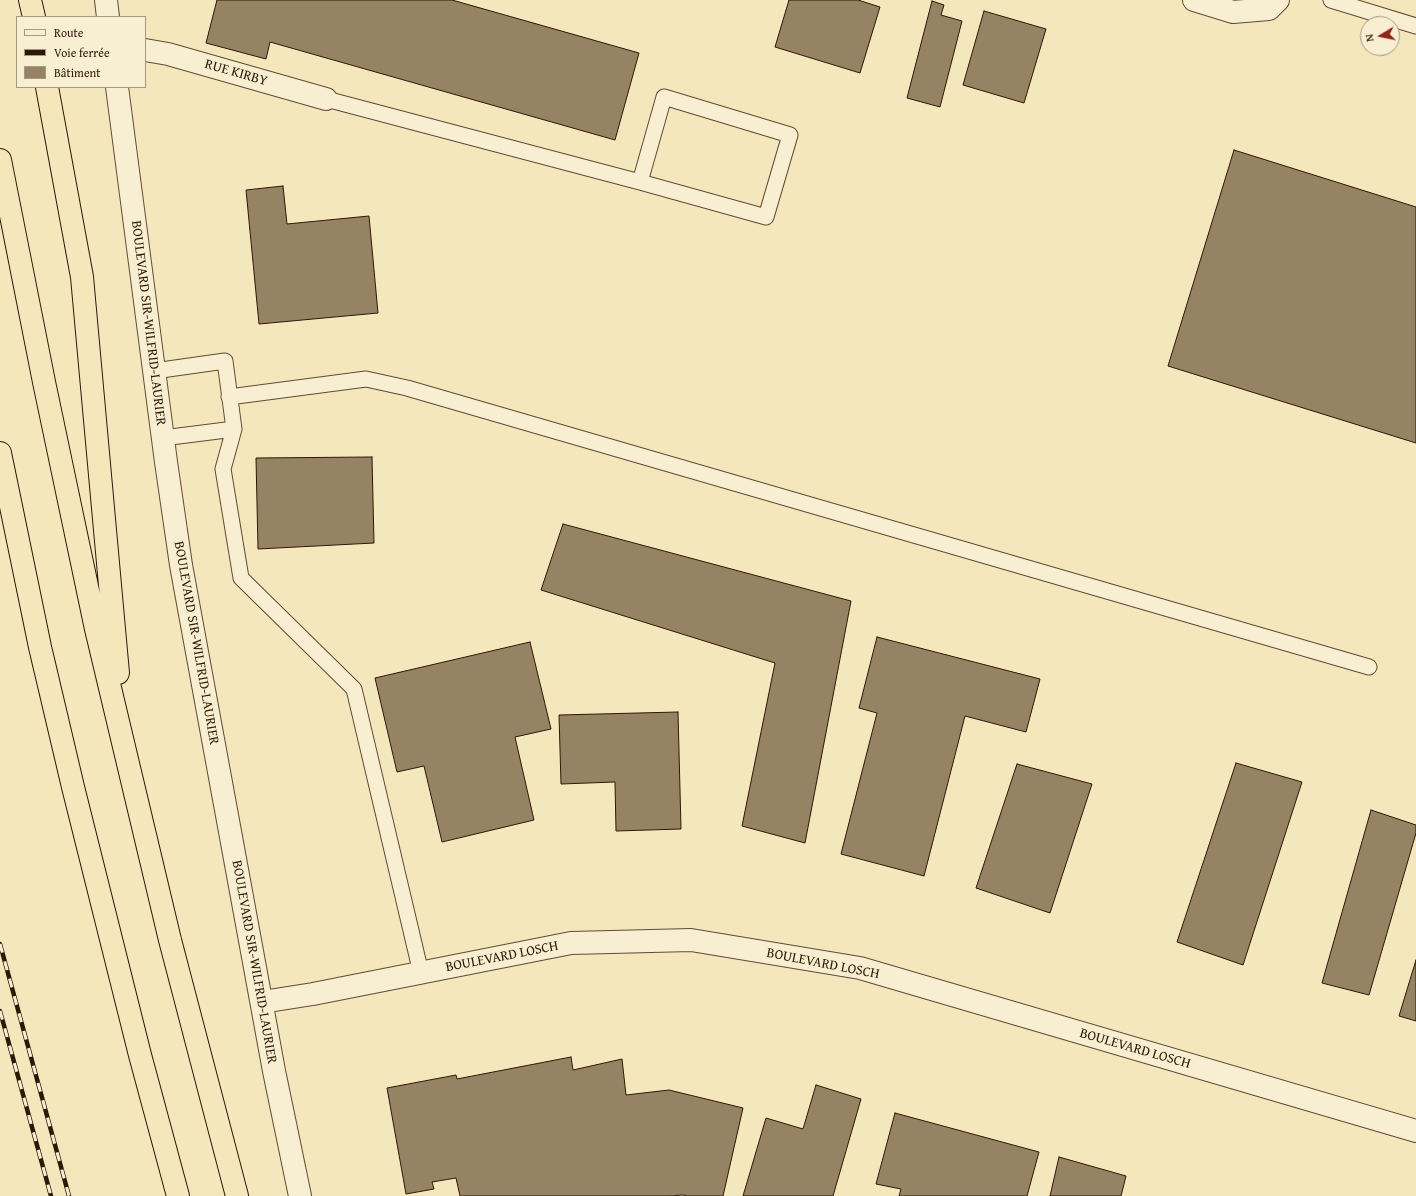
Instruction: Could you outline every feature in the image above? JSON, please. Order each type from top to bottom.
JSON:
[{"type":"highway","points":[[30,0],[34,16]]},
{"type":"highway","points":[[47,88],[82,277],[125,750]]},
{"type":"highway","points":[[0,160],[79,554],[172,948],[238,1196]]},
{"type":"highway","points":[[0,453],[40,647],[97,885],[142,1063],[178,1196]]},
{"type":"highway","points":[[0,520],[40,647]]},
{"type":"street","points":[[106,0],[108,16]]},
{"type":"street","points":[[1194,0],[1233,12],[1269,9],[1278,0]]},
{"type":"street","name":"RUE KIRBY","points":[[146,50],[168,54],[326,99]]},
{"type":"street","name":"BOULEVARD SIR-WILFRID-LAURIER","points":[[117,88],[181,565],[277,1086],[300,1196]]},
{"type":"street","name":"BOULEVARD LOSCH","points":[[262,1002],[313,994],[571,943],[690,940],[860,968],[1416,1131]]},
{"type":"lane","points":[[1331,0],[1416,26]]},
{"type":"lane","points":[[326,99],[640,182],[766,218],[790,135],[664,97],[640,182]]},
{"type":"lane","points":[[154,371],[225,361],[234,429],[223,468],[241,578],[354,689],[421,973]]},
{"type":"lane","points":[[229,397],[366,379],[414,391],[1370,667]]},
{"type":"lane","points":[[163,438],[234,429]]},
{"type":"building","points":[[217,0],[452,0],[639,53],[615,140],[270,42],[266,59],[206,43]]},
{"type":"building","points":[[789,0],[858,0],[880,7],[860,73],[775,47]]},
{"type":"building","points":[[932,1],[944,5],[941,15],[962,21],[940,107],[907,98]]},
{"type":"building","points":[[984,11],[1046,29],[1024,103],[963,85]]},
{"type":"building","points":[[1234,150],[1416,207],[1416,443],[1168,366]]},
{"type":"building","points":[[283,186],[287,224],[369,216],[378,313],[259,324],[246,190]]},
{"type":"building","points":[[372,457],[374,543],[258,549],[256,458]]},
{"type":"building","points":[[563,524],[851,601],[805,843],[742,826],[775,663],[541,590]]},
{"type":"building","points":[[877,637],[1040,679],[1026,732],[965,716],[924,876],[841,854],[877,713],[859,708]]},
{"type":"building","points":[[530,642],[551,729],[515,737],[534,820],[442,842],[424,766],[397,772],[375,678]]},
{"type":"building","points":[[678,712],[681,829],[616,831],[615,782],[561,784],[559,715]]},
{"type":"building","points":[[1236,763],[1302,782],[1243,965],[1177,942]]},
{"type":"building","points":[[1017,764],[1092,784],[1050,913],[976,888]]},
{"type":"building","points":[[1371,810],[1416,825],[1416,833],[1369,995],[1322,983]]},
{"type":"building","points":[[1416,960],[1416,1021],[1399,1016]]},
{"type":"building","points":[[571,1057],[573,1070],[622,1059],[626,1095],[669,1090],[743,1108],[723,1196],[460,1196],[456,1178],[432,1182],[434,1189],[406,1194],[387,1088],[456,1075],[457,1079]]},
{"type":"building","points":[[816,1085],[861,1099],[833,1196],[743,1196],[766,1118],[803,1129]]},
{"type":"building","points":[[895,1113],[1039,1152],[1027,1196],[899,1196],[901,1189],[876,1184]]},
{"type":"building","points":[[1059,1157],[1126,1176],[1121,1196],[1050,1196]]},
{"type":"railway","points":[[0,944],[69,1196]]},
{"type":"railway","points":[[0,1011],[51,1196]]}]
